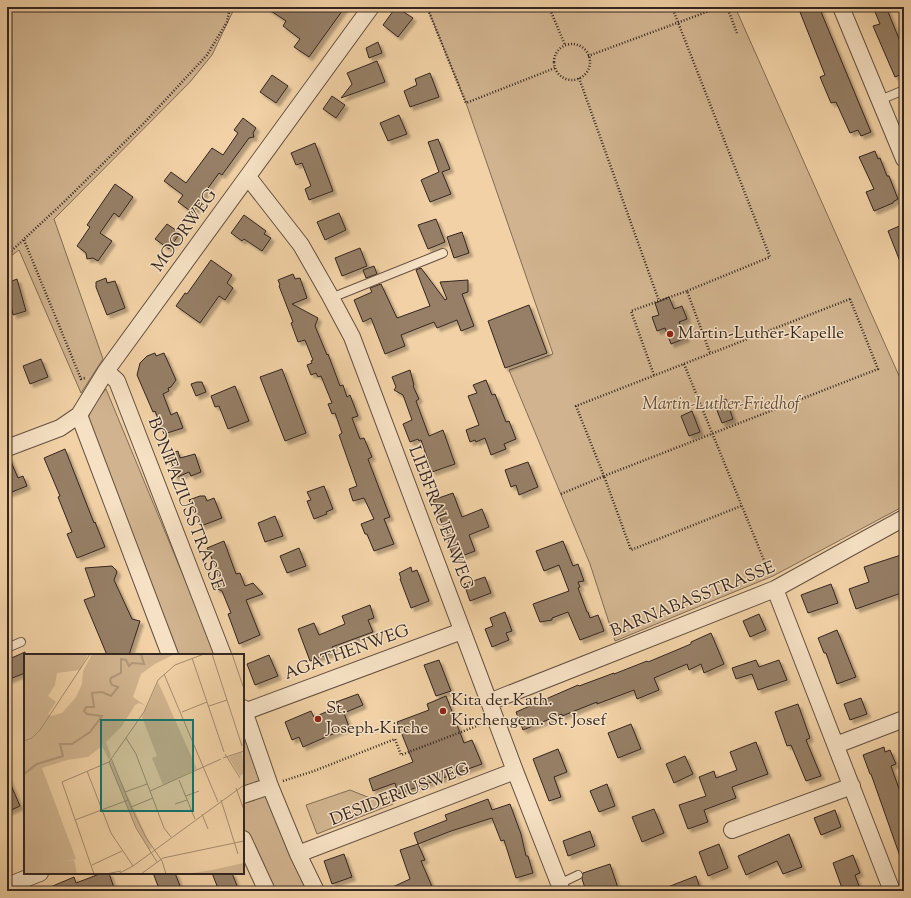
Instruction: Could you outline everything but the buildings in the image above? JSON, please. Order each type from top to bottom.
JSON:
[{"type":"street","name":"MOORWEG","points":[[7,448],[60,428],[79,415],[106,371],[371,7]]},
{"type":"street","points":[[841,7],[880,100],[901,143],[904,159]]},
{"type":"street","name":"LIEBFRAUENWEG","points":[[248,177],[301,245],[352,337],[515,771],[561,887]]},
{"type":"street","name":"BONIFAZIUSSTRASSE","points":[[106,371],[117,381],[223,654]]},
{"type":"street","points":[[79,415],[170,654]]},
{"type":"street","name":"BARNABASSTRASSE","points":[[490,702],[775,589],[904,518]]},
{"type":"street","points":[[775,589],[892,891]]},
{"type":"street","name":"AGATHENWEG","points":[[244,710],[462,631]]},
{"type":"street","points":[[244,710],[270,786],[298,854],[316,891]]},
{"type":"street","points":[[836,745],[904,719]]},
{"type":"street","name":"DESIDERIUSWEG","points":[[298,854],[515,771]]},
{"type":"street","points":[[244,795],[270,786]]},
{"type":"street","points":[[732,830],[852,786]]},
{"type":"street","points":[[244,841],[267,891]]},
{"type":"street","points":[[8,886],[38,874]]},
{"type":"lane","points":[[880,100],[904,90]]},
{"type":"lane","points":[[331,298],[443,253]]},
{"type":"lane","points":[[7,648],[21,642]]},
{"type":"lane","points":[[561,887],[578,875]]},
{"type":"path","points":[[7,255],[144,123],[207,55],[227,22],[230,7]]},
{"type":"path","points":[[427,7],[466,104],[555,68]]},
{"type":"path","points":[[550,7],[565,46]]},
{"type":"path","points":[[654,375],[631,311],[688,291],[770,258],[672,7]]},
{"type":"path","points":[[588,56],[720,7]]},
{"type":"path","points":[[727,7],[737,33]]},
{"type":"path","points":[[576,45],[581,47],[588,56],[589,66],[579,78],[567,79],[558,73],[555,68],[554,57],[557,52],[565,46],[576,45]]},
{"type":"path","points":[[579,78],[659,301]]},
{"type":"path","points":[[24,240],[81,379],[106,371]]},
{"type":"path","points":[[688,291],[710,354]]},
{"type":"path","points":[[561,494],[604,476],[878,369],[850,299],[576,406],[604,476],[631,550],[741,506]]},
{"type":"path","points":[[684,364],[775,589]]},
{"type":"path","points":[[270,786],[314,771],[395,739],[401,755],[496,718]]},
{"type":"green space","points":[[7,7],[235,7],[212,55],[190,82],[54,219],[103,359],[81,393],[19,250],[7,259]]},
{"type":"green space","name":"Martin-Luther-Friedhof","points":[[427,7],[735,7],[904,387],[904,506],[773,576],[615,641],[590,564],[509,370],[553,354],[466,103]]},
{"type":"green space","points":[[106,389],[216,654],[175,654],[88,418],[95,402]]},
{"type":"green space","points":[[244,723],[311,891],[271,891],[244,831]]},
{"type":"green space","points":[[350,790],[370,798],[390,797],[393,804],[317,834],[306,805]]},
{"type":"place","name":"Martin-Luther-Kapelle","points":[[670,334]]},
{"type":"place","name":"Kita der Kath. Kirchengem. St. Josef","points":[[443,711]]},
{"type":"place","name":"St. Joseph-Kirche","points":[[318,719]]}]
